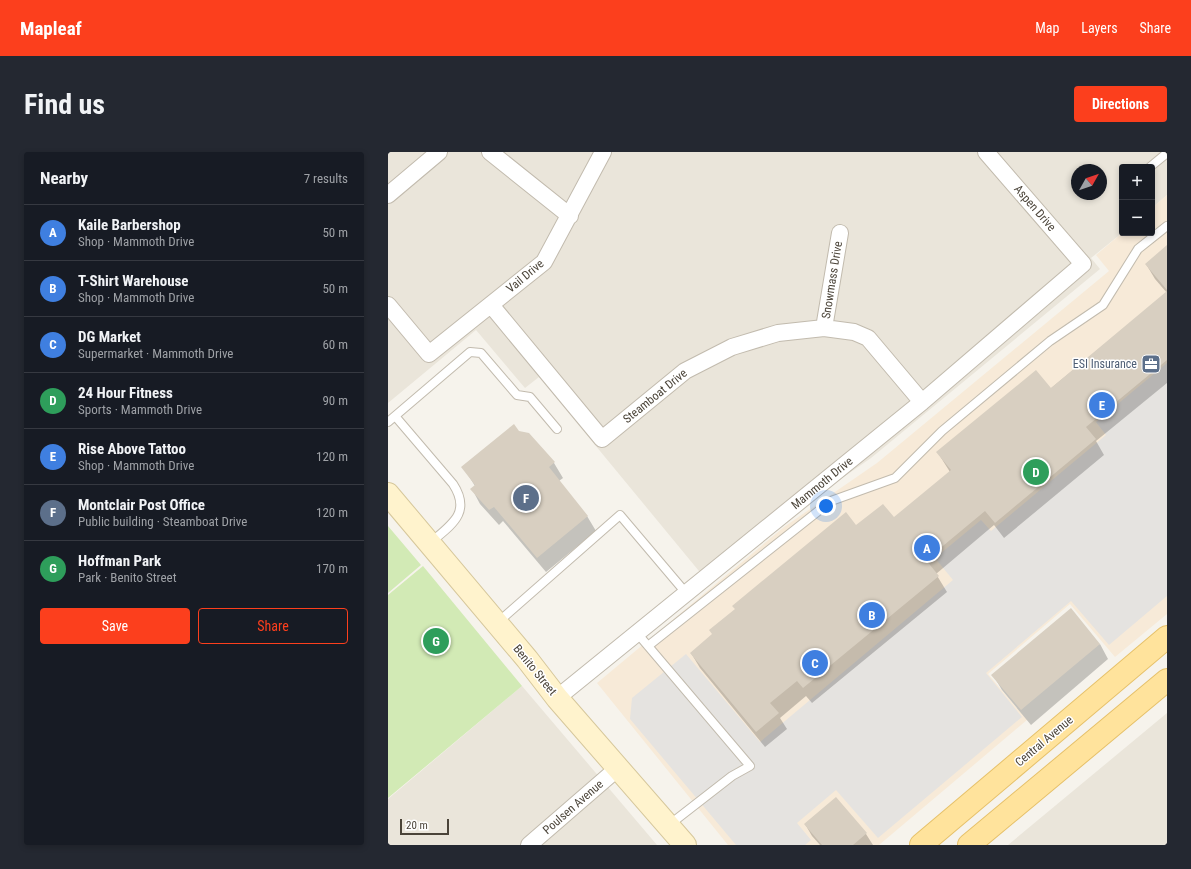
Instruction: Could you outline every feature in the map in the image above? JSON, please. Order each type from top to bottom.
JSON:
[{"type":"main road","name":"Central Avenue","points":[[921,845],[1167,637]]},
{"type":"main road","points":[[969,845],[1167,680]]},
{"type":"street","points":[[388,195],[439,152]]},
{"type":"street","points":[[490,152],[570,216]]},
{"type":"street","name":"Vail Drive","points":[[388,305],[429,354],[544,262],[603,152]]},
{"type":"street","name":"Aspen Drive","points":[[986,152],[1083,264]]},
{"type":"street","name":"Snowmass Drive","points":[[824,328],[840,232]]},
{"type":"street","name":"Mammoth Drive","points":[[557,698],[922,402],[1083,264]]},
{"type":"street","name":"Steamboat Drive","points":[[490,305],[602,439],[685,371],[732,347],[778,333],[824,328],[854,332],[868,338],[922,402]]},
{"type":"street","name":"Benito Street","points":[[388,494],[497,623],[557,698],[685,845]]},
{"type":"street","name":"Poulsen Avenue","points":[[529,845],[618,768]]},
{"type":"lane","points":[[1154,164],[1167,153]]},
{"type":"lane","points":[[648,646],[831,501],[895,478],[942,431],[1050,341],[1103,304],[1138,249],[1167,226]]},
{"type":"lane","points":[[388,422],[470,352],[481,353],[517,395],[530,397],[557,429]]},
{"type":"lane","points":[[395,416],[460,494],[458,516],[452,524],[430,543]]},
{"type":"lane","points":[[497,623],[620,515],[686,593]]},
{"type":"lane","points":[[637,633],[750,766],[732,776],[668,826]]},
{"type":"shaded area","points":[[388,152],[1167,152],[1167,195],[1155,205],[1155,164],[1119,164],[1119,235],[1091,258],[1100,269],[871,458],[779,522],[708,582],[539,377],[525,388],[476,330],[388,403]]},
{"type":"shaded area","points":[[1167,195],[1167,614],[1115,657],[1070,604],[988,674],[1027,720],[879,845],[728,845],[597,683],[784,527],[877,463],[1109,271],[1096,255],[1119,236],[1155,236],[1155,205]]},
{"type":"shaded area","points":[[1167,363],[1167,596],[1109,645],[1071,601],[986,673],[1022,717],[878,838],[836,790],[797,823],[811,840],[805,845],[736,845],[630,719],[632,698],[686,654],[760,742],[953,580],[935,558],[981,520],[991,531],[1106,435],[1096,422]]},
{"type":"shaded area","points":[[522,686],[657,845],[388,845],[388,799]]},
{"type":"shaded area","points":[[1167,713],[1167,845],[1008,845]]},
{"type":"green space","points":[[388,526],[421,565],[388,593]]},
{"type":"green space","points":[[423,566],[522,686],[388,798],[388,595]]},
{"type":"building","points":[[1167,245],[1167,290],[1145,264]]},
{"type":"building","points":[[1167,291],[1167,360],[1086,427],[1096,439],[995,523],[985,511],[926,560],[939,576],[803,688],[797,681],[770,703],[779,713],[756,732],[690,653],[712,634],[709,630],[735,609],[732,606],[846,512],[856,525],[883,504],[894,517],[951,470],[936,452],[1036,370],[1051,388]]},
{"type":"building","points":[[514,424],[519,431],[529,433],[555,462],[549,467],[588,516],[537,558],[494,507],[489,510],[470,489],[475,485],[461,467]]},
{"type":"building","points":[[1071,608],[1100,644],[1021,710],[991,675]]},
{"type":"building","points":[[836,797],[867,833],[853,845],[822,845],[804,824]]},
{"type":"place","name":"ESI Insurance","points":[[1151,364]]},
{"type":"place","name":"Rise Above Tattoo","points":[[1102,405]]},
{"type":"place","name":"24 Hour Fitness","points":[[1036,472]]},
{"type":"place","name":"Montclair Post Office","points":[[526,498]]},
{"type":"place","name":"Kaile Barbershop","points":[[927,548]]},
{"type":"place","name":"T-Shirt Warehouse","points":[[872,615]]},
{"type":"place","name":"Hoffman Park","points":[[436,641]]},
{"type":"place","name":"DG Market","points":[[815,663]]}]
